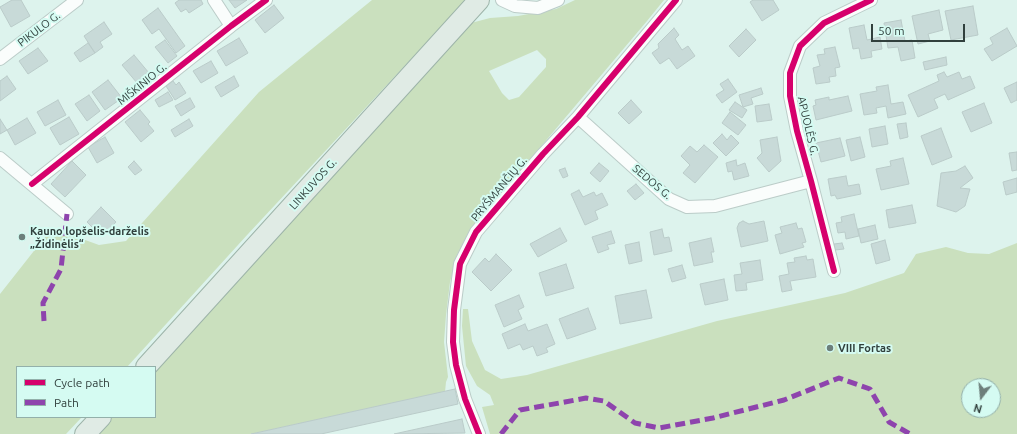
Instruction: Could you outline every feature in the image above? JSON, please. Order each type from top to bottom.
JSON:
[{"type":"main road","name":"LINKUVOS G.","points":[[147,366],[479,0]]},
{"type":"main road","points":[[85,434],[100,418]]},
{"type":"street","name":"PIKULO G.","points":[[0,59],[77,0]]},
{"type":"street","points":[[214,0],[231,26]]},
{"type":"street","name":"MIŠKINIO G.","points":[[32,184],[266,0]]},
{"type":"street","points":[[502,0],[516,6],[538,8],[558,0]]},
{"type":"street","name":"PRYŠMANČIŲ G.","points":[[479,434],[465,399],[456,365],[453,342],[454,310],[460,264],[476,232],[543,154],[578,117],[676,0]]},
{"type":"street","name":"APUOLĖS G.","points":[[834,271],[794,117],[790,96],[790,73],[800,46],[824,23],[871,0]]},
{"type":"street","name":"SEDOS G.","points":[[578,117],[669,199],[687,207],[715,206],[811,181]]},
{"type":"street","points":[[0,158],[67,214]]},
{"type":"green space","points":[[372,0],[466,0],[248,234],[128,366],[16,366],[16,418],[81,418],[66,434],[0,434],[0,294],[52,228],[99,245],[126,241],[259,92]]},
{"type":"green space","points":[[575,0],[664,0],[483,215],[458,253],[450,282],[446,315],[444,342],[448,377],[445,392],[251,434],[95,434],[109,418],[156,418],[156,369],[471,23],[490,18],[518,16],[556,9]],"holes":[[[537,50],[546,59],[546,67],[519,97],[509,100],[502,93],[489,71]]]},
{"type":"green space","name":"VIII Fortas","points":[[1017,243],[1017,434],[490,434],[482,407],[494,405],[490,395],[477,386],[466,366],[462,326],[463,309],[468,309],[472,341],[485,370],[501,379],[527,375],[717,321],[845,293],[904,273],[916,254],[946,247],[968,253],[989,254]]},
{"type":"building","points":[[12,0],[21,0],[30,16],[11,27],[0,7]]},
{"type":"building","points":[[179,0],[201,0],[203,4],[189,13],[186,9],[181,12],[175,3]]},
{"type":"building","points":[[229,0],[247,0],[235,8]]},
{"type":"building","points":[[753,0],[773,0],[779,10],[762,21],[750,2]]},
{"type":"building","points":[[274,5],[284,18],[265,33],[255,20]]},
{"type":"building","points":[[973,6],[978,35],[951,40],[945,11]]},
{"type":"building","points":[[158,8],[185,46],[176,53],[159,29],[152,34],[142,20]]},
{"type":"building","points":[[939,10],[943,30],[928,34],[930,41],[918,44],[912,16]]},
{"type":"building","points":[[901,20],[905,41],[912,40],[915,58],[901,61],[898,47],[888,48],[884,23]]},
{"type":"building","points":[[104,22],[112,34],[100,42],[103,47],[95,53],[84,36]]},
{"type":"building","points":[[864,25],[867,40],[880,37],[882,49],[871,51],[872,57],[861,59],[859,48],[853,49],[849,28]]},
{"type":"building","points":[[674,28],[679,35],[675,39],[682,50],[688,46],[695,56],[677,69],[669,58],[660,64],[652,53],[659,48],[658,44]]},
{"type":"building","points":[[1007,28],[1017,46],[992,61],[984,49],[993,44],[990,38]]},
{"type":"building","points":[[746,29],[756,40],[739,57],[729,46]]},
{"type":"building","points":[[239,38],[248,53],[226,66],[217,51]]},
{"type":"building","points":[[165,40],[177,56],[168,63],[155,47]]},
{"type":"building","points":[[88,43],[95,53],[80,62],[74,53]]},
{"type":"building","points":[[835,47],[840,67],[835,68],[836,76],[829,77],[830,82],[816,84],[813,68],[820,66],[817,55],[825,54],[824,49]]},
{"type":"building","points":[[38,48],[48,61],[28,74],[19,61]]},
{"type":"building","points":[[134,55],[149,73],[137,83],[122,65]]},
{"type":"building","points":[[946,57],[947,65],[925,70],[923,62]]},
{"type":"building","points":[[211,61],[218,73],[201,83],[193,71]]},
{"type":"building","points":[[944,72],[947,77],[959,72],[962,79],[970,76],[975,88],[948,100],[945,94],[934,99],[938,108],[918,117],[908,95],[939,81],[937,75]]},
{"type":"building","points":[[7,76],[16,89],[0,101],[0,81]]},
{"type":"building","points":[[234,76],[239,86],[221,97],[215,87]]},
{"type":"building","points":[[728,79],[737,92],[722,103],[716,95],[724,90],[720,84]]},
{"type":"building","points":[[108,80],[122,98],[105,110],[92,92]]},
{"type":"building","points":[[173,81],[176,85],[179,82],[186,93],[175,100],[166,86]]},
{"type":"building","points":[[1017,82],[1017,100],[1011,103],[1004,88]]},
{"type":"building","points":[[888,85],[891,104],[903,102],[906,114],[888,118],[886,106],[876,108],[877,113],[864,115],[860,94],[877,91],[876,87]]},
{"type":"building","points":[[761,88],[763,94],[751,98],[753,104],[743,107],[739,95]]},
{"type":"building","points":[[168,92],[173,100],[159,107],[155,100]]},
{"type":"building","points":[[89,95],[100,111],[87,121],[75,104]]},
{"type":"building","points":[[848,96],[852,111],[816,120],[813,106],[816,105],[815,100],[829,97],[829,100]]},
{"type":"building","points":[[190,98],[195,107],[181,116],[175,106]]},
{"type":"building","points":[[58,100],[66,115],[45,126],[37,112]]},
{"type":"building","points":[[631,100],[642,112],[629,124],[618,113]]},
{"type":"building","points":[[735,102],[747,110],[742,118],[729,110]]},
{"type":"building","points":[[984,103],[992,123],[971,132],[962,112]]},
{"type":"building","points":[[769,104],[772,120],[757,122],[755,106]]},
{"type":"building","points":[[140,110],[150,122],[148,124],[154,131],[141,142],[125,122]]},
{"type":"building","points":[[730,112],[746,125],[738,135],[722,123]]},
{"type":"building","points":[[69,117],[79,134],[60,145],[50,128]]},
{"type":"building","points":[[27,118],[36,133],[15,145],[7,130]]},
{"type":"building","points":[[0,119],[7,130],[0,134]]},
{"type":"building","points":[[189,119],[193,126],[175,137],[171,130]]},
{"type":"building","points":[[906,123],[908,137],[900,139],[897,124]]},
{"type":"building","points":[[885,126],[888,144],[872,147],[869,129]]},
{"type":"building","points":[[941,128],[952,157],[932,165],[921,136]]},
{"type":"building","points":[[722,134],[727,140],[731,135],[739,143],[726,156],[713,143]]},
{"type":"building","points":[[105,137],[114,153],[97,163],[88,147]]},
{"type":"building","points":[[777,137],[781,161],[769,172],[757,158],[762,153],[760,140]]},
{"type":"building","points":[[860,137],[865,157],[851,161],[846,140]]},
{"type":"building","points":[[840,138],[845,156],[821,162],[816,143]]},
{"type":"building","points":[[704,145],[718,157],[695,183],[683,173],[690,165],[681,156],[690,146],[697,152]]},
{"type":"building","points":[[1017,152],[1017,170],[1012,171],[1009,153]]},
{"type":"building","points":[[903,158],[909,184],[881,190],[876,169],[891,166],[890,161]]},
{"type":"building","points":[[736,160],[737,166],[745,163],[749,176],[734,180],[732,171],[728,172],[726,163]]},
{"type":"building","points":[[72,161],[86,175],[65,197],[51,184]]},
{"type":"building","points":[[134,161],[142,170],[135,175],[128,167]]},
{"type":"building","points":[[599,163],[609,171],[600,182],[590,173]]},
{"type":"building","points":[[965,166],[973,178],[960,188],[970,189],[965,206],[956,212],[937,206],[941,173],[956,171]]},
{"type":"building","points":[[565,168],[568,176],[563,178],[559,170]]},
{"type":"building","points":[[846,176],[848,186],[859,184],[861,194],[837,199],[835,195],[831,196],[828,179]]},
{"type":"building","points":[[1017,178],[1017,192],[1006,195],[1003,182]]},
{"type":"building","points":[[636,184],[644,193],[635,200],[627,191]]},
{"type":"building","points":[[579,190],[583,197],[594,192],[596,196],[602,193],[608,205],[595,211],[598,219],[585,225],[571,194]]},
{"type":"building","points":[[912,205],[916,223],[889,228],[886,210]]},
{"type":"building","points":[[101,207],[116,222],[102,237],[87,222]]},
{"type":"building","points":[[854,214],[859,236],[846,239],[845,232],[838,233],[836,223],[842,222],[841,217]]},
{"type":"building","points":[[743,221],[749,224],[764,221],[768,241],[741,247],[737,228],[739,223]]},
{"type":"building","points":[[796,223],[798,229],[802,228],[806,242],[802,243],[804,247],[780,254],[775,235],[782,233],[780,227]]},
{"type":"building","points":[[875,225],[878,239],[861,243],[858,229]]},
{"type":"building","points":[[560,228],[567,241],[538,257],[530,244]]},
{"type":"building","points":[[662,229],[664,238],[669,237],[672,251],[654,255],[650,232]]},
{"type":"building","points":[[611,231],[615,243],[607,245],[609,249],[598,253],[592,237]]},
{"type":"building","points":[[711,238],[714,252],[711,252],[713,262],[694,266],[689,243]]},
{"type":"building","points":[[885,240],[890,260],[876,264],[871,244]]},
{"type":"building","points":[[639,242],[642,261],[629,264],[625,245]]},
{"type":"building","points":[[842,243],[844,249],[835,250],[834,244]]},
{"type":"building","points":[[496,254],[512,270],[491,291],[472,272],[485,258],[489,262]]},
{"type":"building","points":[[806,256],[807,260],[813,259],[816,277],[790,281],[792,290],[782,292],[779,276],[789,274],[787,263],[795,262],[794,258]]},
{"type":"building","points":[[760,260],[763,280],[746,283],[747,290],[736,291],[734,275],[742,274],[740,263]]},
{"type":"building","points":[[566,264],[574,288],[546,296],[539,273]]},
{"type":"building","points":[[682,265],[686,278],[672,282],[668,269]]},
{"type":"building","points":[[724,279],[728,300],[705,305],[700,284]]},
{"type":"building","points":[[646,290],[652,318],[620,324],[615,296]]},
{"type":"building","points":[[519,295],[524,307],[518,310],[522,319],[504,327],[495,305]]},
{"type":"building","points":[[588,308],[596,329],[567,339],[559,319]]},
{"type":"building","points":[[525,324],[528,331],[547,324],[555,344],[546,348],[548,352],[537,356],[533,346],[523,350],[520,344],[508,349],[502,334]]},
{"type":"building","points":[[455,389],[458,404],[321,434],[251,434]]},
{"type":"building","points":[[462,419],[465,433],[394,434]]},
{"type":"marked path","points":[[44,321],[43,303],[61,269],[67,214]]},
{"type":"marked path","points":[[501,434],[520,410],[586,398],[604,401],[635,423],[659,428],[713,418],[784,400],[839,378],[870,389],[889,422],[910,434]]},
{"type":"cycle path","points":[[32,184],[266,0]]},
{"type":"cycle path","points":[[479,434],[465,399],[456,365],[453,342],[454,310],[460,264],[476,232],[543,154],[578,117],[676,0]]},
{"type":"cycle path","points":[[834,271],[797,131],[790,96],[790,73],[800,46],[824,23],[871,0]]},
{"type":"place","name":"Kauno lopšelis-darželis „Židinėlis“","points":[[22,237]]},
{"type":"place","name":"VIII Fortas","points":[[830,348]]}]
